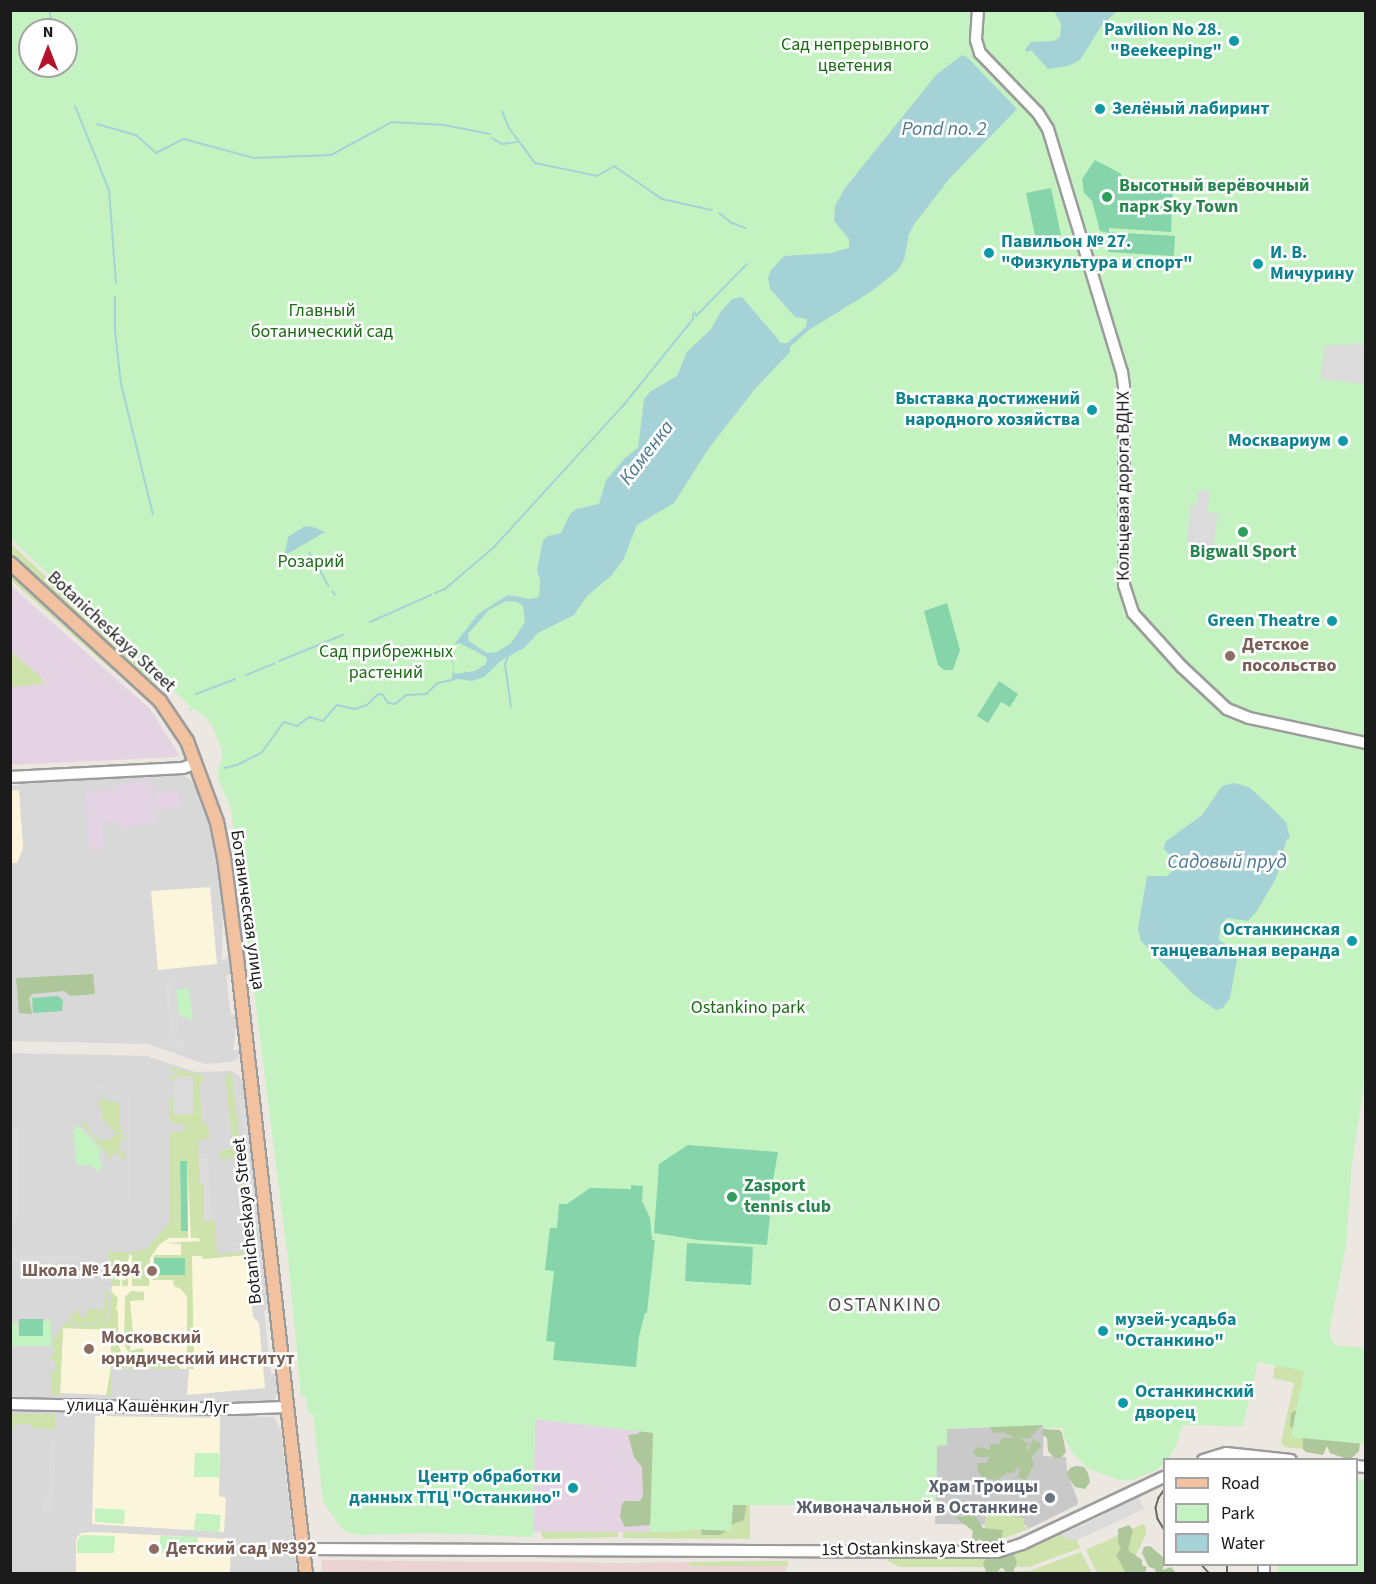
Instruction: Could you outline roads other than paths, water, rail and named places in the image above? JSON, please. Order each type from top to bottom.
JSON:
[{"type":"main road","name":"Botanicheskaya Street","points":[[10,563],[160,701],[179,728],[196,763]]},
{"type":"main road","name":"Ботаническая улица","points":[[196,763],[217,822],[224,857],[306,1574]]},
{"type":"street","name":"Кольцевая дорога ВДНХ","points":[[978,10],[976,40],[980,53],[1038,112],[1048,129],[1122,372],[1124,387],[1124,585],[1132,613],[1182,667],[1227,709],[1249,718],[1365,743]]},
{"type":"street","points":[[10,777],[183,768],[196,763]]},
{"type":"street","name":"улица Кашёнкин Луг","points":[[10,1404],[243,1409],[286,1407]]},
{"type":"street","points":[[1210,1458],[1226,1453],[1265,1458]]},
{"type":"street","name":"1st Ostankinskaya Street","points":[[304,1549],[1002,1551],[1163,1477]]},
{"type":"water","points":[[1054,10],[1117,11],[1102,25],[1080,60],[1068,66],[1048,69],[1031,50],[1027,52],[1025,50],[1031,42],[1054,41],[1060,37],[1061,24]]},
{"type":"water","name":"Pond no. 2","points":[[962,55],[967,57],[1017,109],[950,178],[915,223],[909,234],[904,260],[898,270],[872,291],[809,330],[790,347],[790,352],[755,389],[709,448],[674,503],[637,525],[623,560],[611,576],[587,596],[574,615],[538,633],[524,648],[502,660],[484,677],[472,681],[458,679],[451,681],[454,669],[455,674],[475,671],[486,664],[487,658],[483,655],[459,643],[454,645],[478,614],[508,595],[531,599],[539,597],[540,580],[537,570],[543,540],[548,536],[561,533],[570,514],[576,509],[599,504],[606,480],[625,458],[638,448],[644,399],[651,391],[677,376],[687,352],[711,329],[720,313],[732,299],[742,297],[781,343],[787,343],[806,327],[807,319],[795,317],[770,289],[768,278],[771,270],[784,256],[830,253],[849,248],[849,239],[834,221],[835,206],[845,188],[936,75]],"holes":[[[506,601],[517,602],[523,606],[525,622],[511,643],[497,652],[487,653],[469,641],[468,634],[489,610]]]},
{"type":"water","points":[[305,526],[325,532],[284,556],[288,537]]},
{"type":"water","name":"Садовый пруд","points":[[1234,783],[1249,787],[1272,808],[1286,822],[1290,838],[1287,839],[1282,856],[1284,858],[1275,880],[1257,911],[1248,921],[1227,918],[1220,926],[1219,940],[1235,950],[1237,960],[1230,998],[1223,1008],[1216,1010],[1194,995],[1141,941],[1138,929],[1147,876],[1167,876],[1174,870],[1173,858],[1164,849],[1165,842],[1202,815],[1222,786]]},
{"type":"waterway","points":[[49,10],[51,18]]},
{"type":"waterway","points":[[75,106],[109,190],[116,283]]},
{"type":"waterway","points":[[502,111],[509,128],[535,163],[597,176],[614,166],[662,199],[712,210]]},
{"type":"waterway","points":[[97,124],[136,135],[156,153],[184,139],[254,158],[331,155],[392,122],[444,125],[490,134]]},
{"type":"waterway","points":[[492,138],[502,144],[517,142]]},
{"type":"waterway","points":[[719,213],[732,223],[745,228]]},
{"type":"waterway","points":[[695,312],[696,316],[747,264]]},
{"type":"waterway","points":[[115,297],[115,332],[121,384],[153,514]]},
{"type":"waterway","points":[[435,593],[445,589],[494,547],[622,407],[693,319],[693,314]]},
{"type":"waterway","points":[[309,552],[329,586]]},
{"type":"waterway","points":[[332,591],[335,595]]},
{"type":"waterway","points":[[370,622],[431,595]]},
{"type":"waterway","points":[[279,661],[343,635]]},
{"type":"waterway","points":[[508,656],[505,664],[511,707]]},
{"type":"waterway","points":[[246,675],[275,663]]},
{"type":"waterway","points":[[196,694],[235,679]]},
{"type":"waterway","name":"Каменка","points":[[224,768],[237,765],[262,752],[284,722],[297,726],[309,717],[323,721],[337,705],[355,709],[367,705],[378,694],[383,695],[388,703],[395,704],[406,695],[426,694],[438,683],[452,680]]},
{"type":"tram line","points":[[1163,1492],[1156,1508],[1158,1519],[1163,1527]]},
{"type":"tram line","points":[[1203,1566],[1210,1574]]},
{"type":"tram line","points":[[1227,1566],[1227,1574]]},
{"type":"place","name":"Pavilion No 28. \"Beekeeping\"","points":[[1234,41]]},
{"type":"place","name":"Зелёный лабиринт","points":[[1100,109]]},
{"type":"place","name":"Высотный верёвочный парк Sky Town","points":[[1107,197]]},
{"type":"place","name":"Павильон № 27. \"Физкультура и спорт\"","points":[[989,253]]},
{"type":"place","name":"И. В. Мичурину","points":[[1258,264]]},
{"type":"place","name":"Выставка достижений народного хозяйства","points":[[1092,410]]},
{"type":"place","name":"Москвариум","points":[[1343,441]]},
{"type":"place","name":"Bigwall Sport","points":[[1243,532]]},
{"type":"place","name":"Green Theatre","points":[[1332,621]]},
{"type":"place","name":"Детское посольство","points":[[1230,656]]},
{"type":"place","name":"Останкинская танцевальная веранда","points":[[1352,941]]},
{"type":"place","name":"Zasport tennis club","points":[[732,1197]]},
{"type":"place","name":"Школа № 1494","points":[[152,1271]]},
{"type":"place","name":"музей-усадьба \"Останкино\"","points":[[1103,1331]]},
{"type":"place","name":"Московский юридический институт","points":[[89,1349]]},
{"type":"place","name":"Останкинский дворец","points":[[1123,1403]]},
{"type":"place","name":"Центр обработки данных ТТЦ \"Останкино\"","points":[[573,1488]]},
{"type":"place","name":"Храм Троицы Живоначальной в Останкине","points":[[1050,1498]]},
{"type":"place","name":"Детский сад №392","points":[[154,1549]]},
{"type":"district","name":"OSTANKINO","points":[[885,1305]]},
{"type":"park label","name":"Сад непрерывного цветения","points":[[855,56]]},
{"type":"park label","name":"Главный ботанический сад","points":[[322,322]]},
{"type":"park label","name":"Розарий","points":[[311,562]]},
{"type":"park label","name":"Сад прибрежных растений","points":[[386,663]]},
{"type":"park label","name":"Ostankino park","points":[[748,1008]]}]
